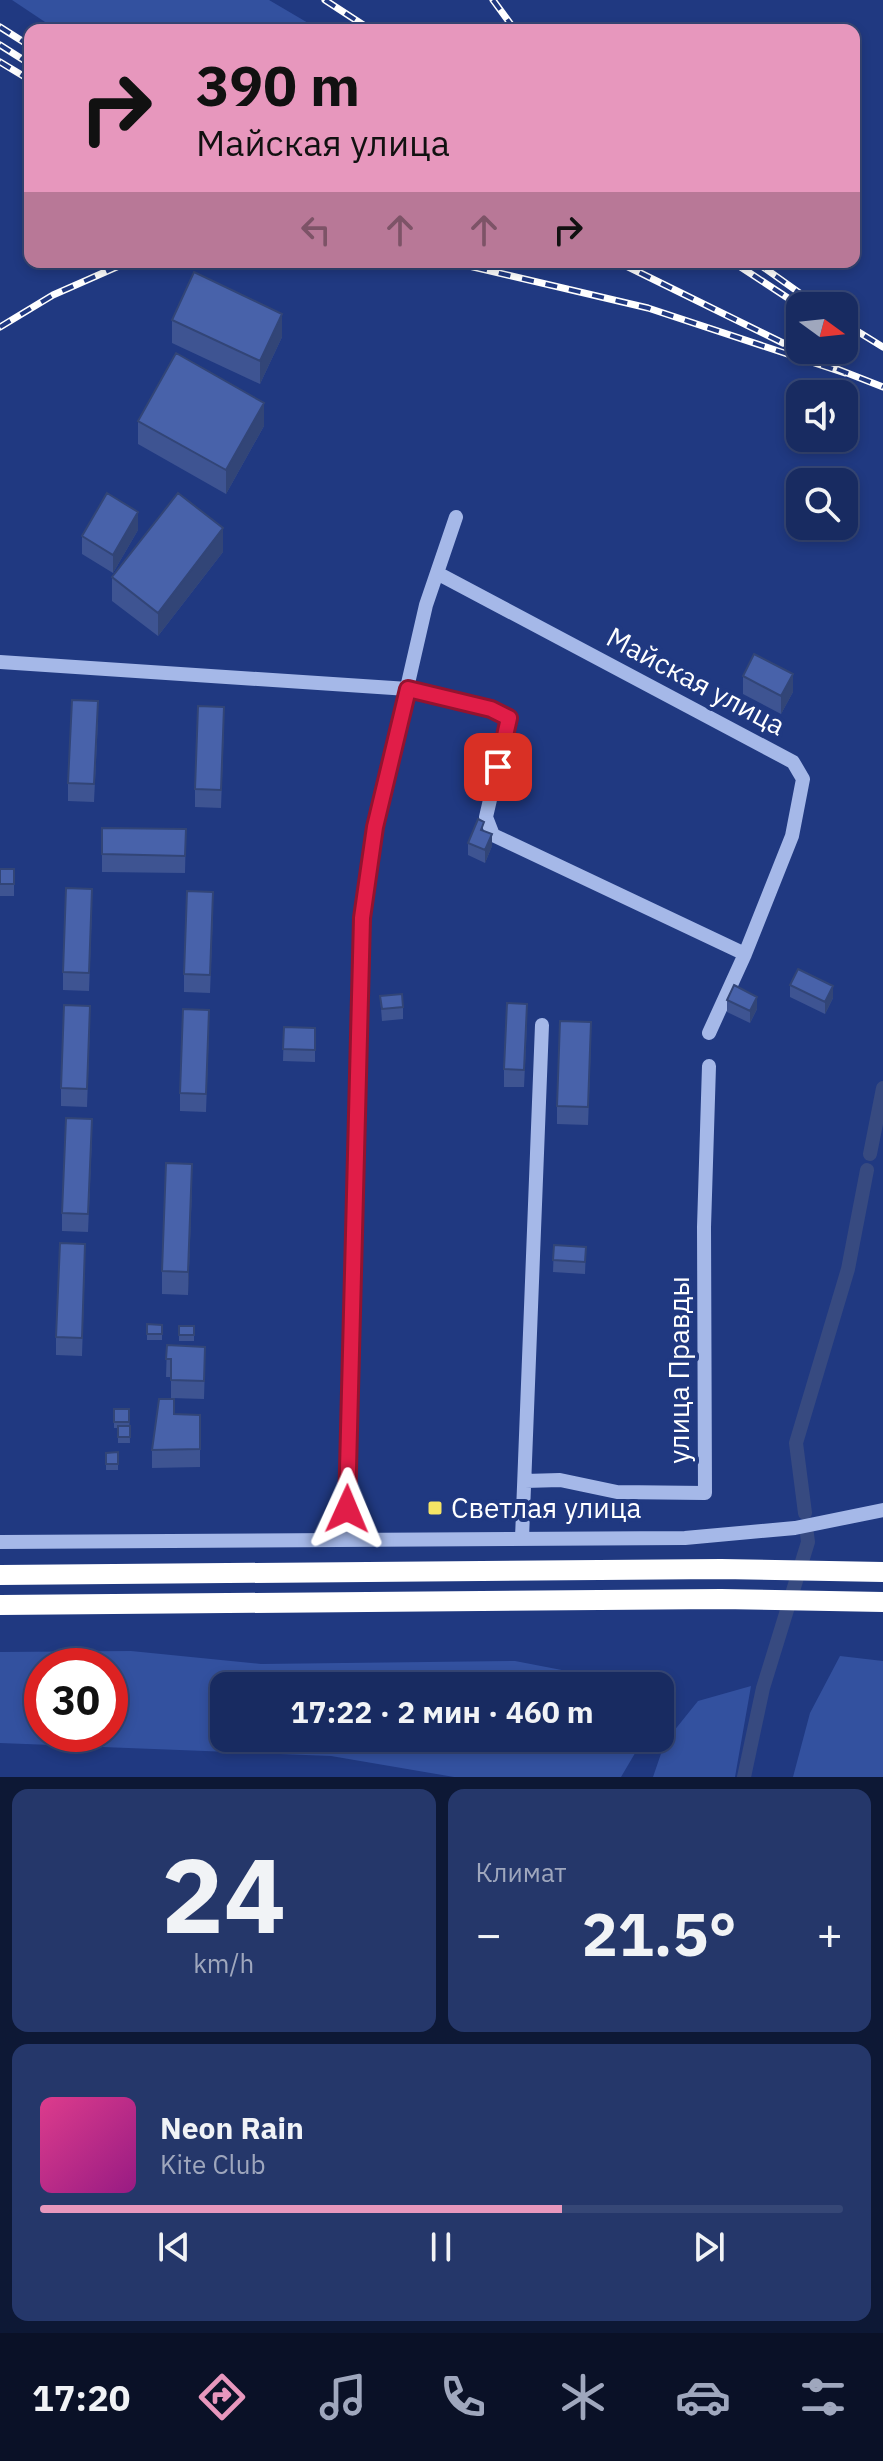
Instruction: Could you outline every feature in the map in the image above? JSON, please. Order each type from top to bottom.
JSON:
[{"type":"highway","points":[[0,1575],[776,1569],[883,1572]]},
{"type":"highway","points":[[0,1605],[775,1599],[883,1602]]},
{"type":"street","points":[[347,1539],[362,918],[375,827],[426,605],[456,517]]},
{"type":"street","name":"Майская улица","points":[[437,573],[793,762],[803,779],[792,836],[745,954],[709,1033]]},
{"type":"street","points":[[0,662],[408,689],[491,709],[509,718],[486,817],[493,835],[745,954]]},
{"type":"street","points":[[522,1538],[542,1025]]},
{"type":"street","name":"улица Правды","points":[[525,1481],[560,1480],[617,1492],[705,1493],[704,1227],[709,1066]]},
{"type":"street","points":[[0,1542],[743,1535],[883,1510]]},
{"type":"shaded area","points":[[12,0],[269,0],[310,24],[48,24]]},
{"type":"shaded area","points":[[128,1651],[261,1664],[515,1661],[572,1672],[210,1672],[210,1751],[128,1748]]},
{"type":"shaded area","points":[[0,1652],[24,1652],[24,1744],[0,1743]]},
{"type":"shaded area","points":[[840,1656],[883,1661],[883,1777],[793,1777],[810,1713]]},
{"type":"shaded area","points":[[751,1686],[735,1777],[653,1777],[662,1752],[674,1752],[674,1731],[698,1701]]},
{"type":"shaded area","points":[[229,1752],[636,1752],[621,1777],[454,1777],[331,1756]]},
{"type":"building","points":[[194,272],[282,314],[260,361],[172,320]]},
{"type":"building","points":[[176,353],[264,403],[226,470],[138,421]]},
{"type":"building","points":[[107,493],[138,512],[113,555],[82,536]]},
{"type":"building","points":[[178,493],[223,528],[158,613],[112,577]]},
{"type":"building","points":[[754,654],[793,674],[781,696],[743,676]]},
{"type":"building","points":[[72,700],[98,701],[94,784],[68,783]]},
{"type":"building","points":[[198,706],[224,707],[221,790],[195,789]]},
{"type":"building","points":[[478,819],[484,822],[481,830],[492,834],[485,850],[468,843]]},
{"type":"building","points":[[102,828],[186,829],[185,856],[102,854]]},
{"type":"building","points":[[0,869],[14,869],[14,884],[0,884]]},
{"type":"building","points":[[66,888],[92,889],[89,973],[63,972]]},
{"type":"building","points":[[187,891],[213,892],[210,975],[184,974]]},
{"type":"building","points":[[798,969],[833,986],[825,1002],[790,985]]},
{"type":"building","points":[[734,985],[757,997],[750,1011],[727,1000]]},
{"type":"building","points":[[402,994],[403,1007],[382,1009],[380,996]]},
{"type":"building","points":[[507,1003],[527,1004],[524,1070],[504,1069]]},
{"type":"building","points":[[64,1005],[90,1006],[87,1089],[61,1088]]},
{"type":"building","points":[[183,1009],[209,1010],[206,1094],[180,1093]]},
{"type":"building","points":[[560,1021],[591,1022],[588,1107],[557,1106]]},
{"type":"building","points":[[284,1027],[315,1028],[315,1050],[283,1049]]},
{"type":"building","points":[[66,1118],[92,1119],[88,1214],[62,1213]]},
{"type":"building","points":[[166,1163],[192,1164],[188,1272],[162,1271]]},
{"type":"building","points":[[60,1243],[85,1244],[82,1338],[56,1337]]},
{"type":"building","points":[[554,1245],[586,1247],[585,1262],[553,1260]]},
{"type":"building","points":[[147,1324],[162,1325],[162,1334],[147,1334]]},
{"type":"building","points":[[179,1326],[194,1326],[194,1335],[179,1335]]},
{"type":"building","points":[[167,1345],[205,1347],[204,1381],[171,1380],[171,1359],[166,1359]]},
{"type":"building","points":[[159,1399],[174,1399],[174,1414],[200,1415],[200,1449],[152,1450]]},
{"type":"building","points":[[114,1409],[129,1409],[129,1422],[114,1422]]},
{"type":"building","points":[[118,1426],[130,1426],[130,1437],[118,1437]]},
{"type":"building","points":[[118,1452],[118,1464],[106,1464],[106,1453]]},
{"type":"waterway","points":[[870,1154],[883,1088]]},
{"type":"waterway","points":[[805,1513],[796,1443],[848,1269],[867,1170]]},
{"type":"waterway","points":[[744,1777],[763,1688],[808,1542],[807,1534]]},
{"type":"railway","points":[[325,0],[362,24]]},
{"type":"railway","points":[[493,0],[511,24]]},
{"type":"railway","points":[[0,27],[24,42]]},
{"type":"railway","points":[[0,45],[24,60]]},
{"type":"railway","points":[[0,62],[24,76]]},
{"type":"railway","points":[[0,327],[53,295],[114,268]]},
{"type":"railway","points":[[478,268],[648,308],[845,373]]},
{"type":"railway","points":[[630,268],[783,343]]},
{"type":"railway","points":[[742,268],[786,297]]},
{"type":"railway","points":[[764,268],[798,292]]},
{"type":"railway","points":[[858,332],[883,347]]},
{"type":"railway","points":[[837,369],[883,387]]},
{"type":"place","name":"Светлая улица","points":[[435,1508]]},
{"type":"route","points":[[347,1509],[362,918],[375,827],[408,689],[491,709],[509,718],[498,767]]}]
